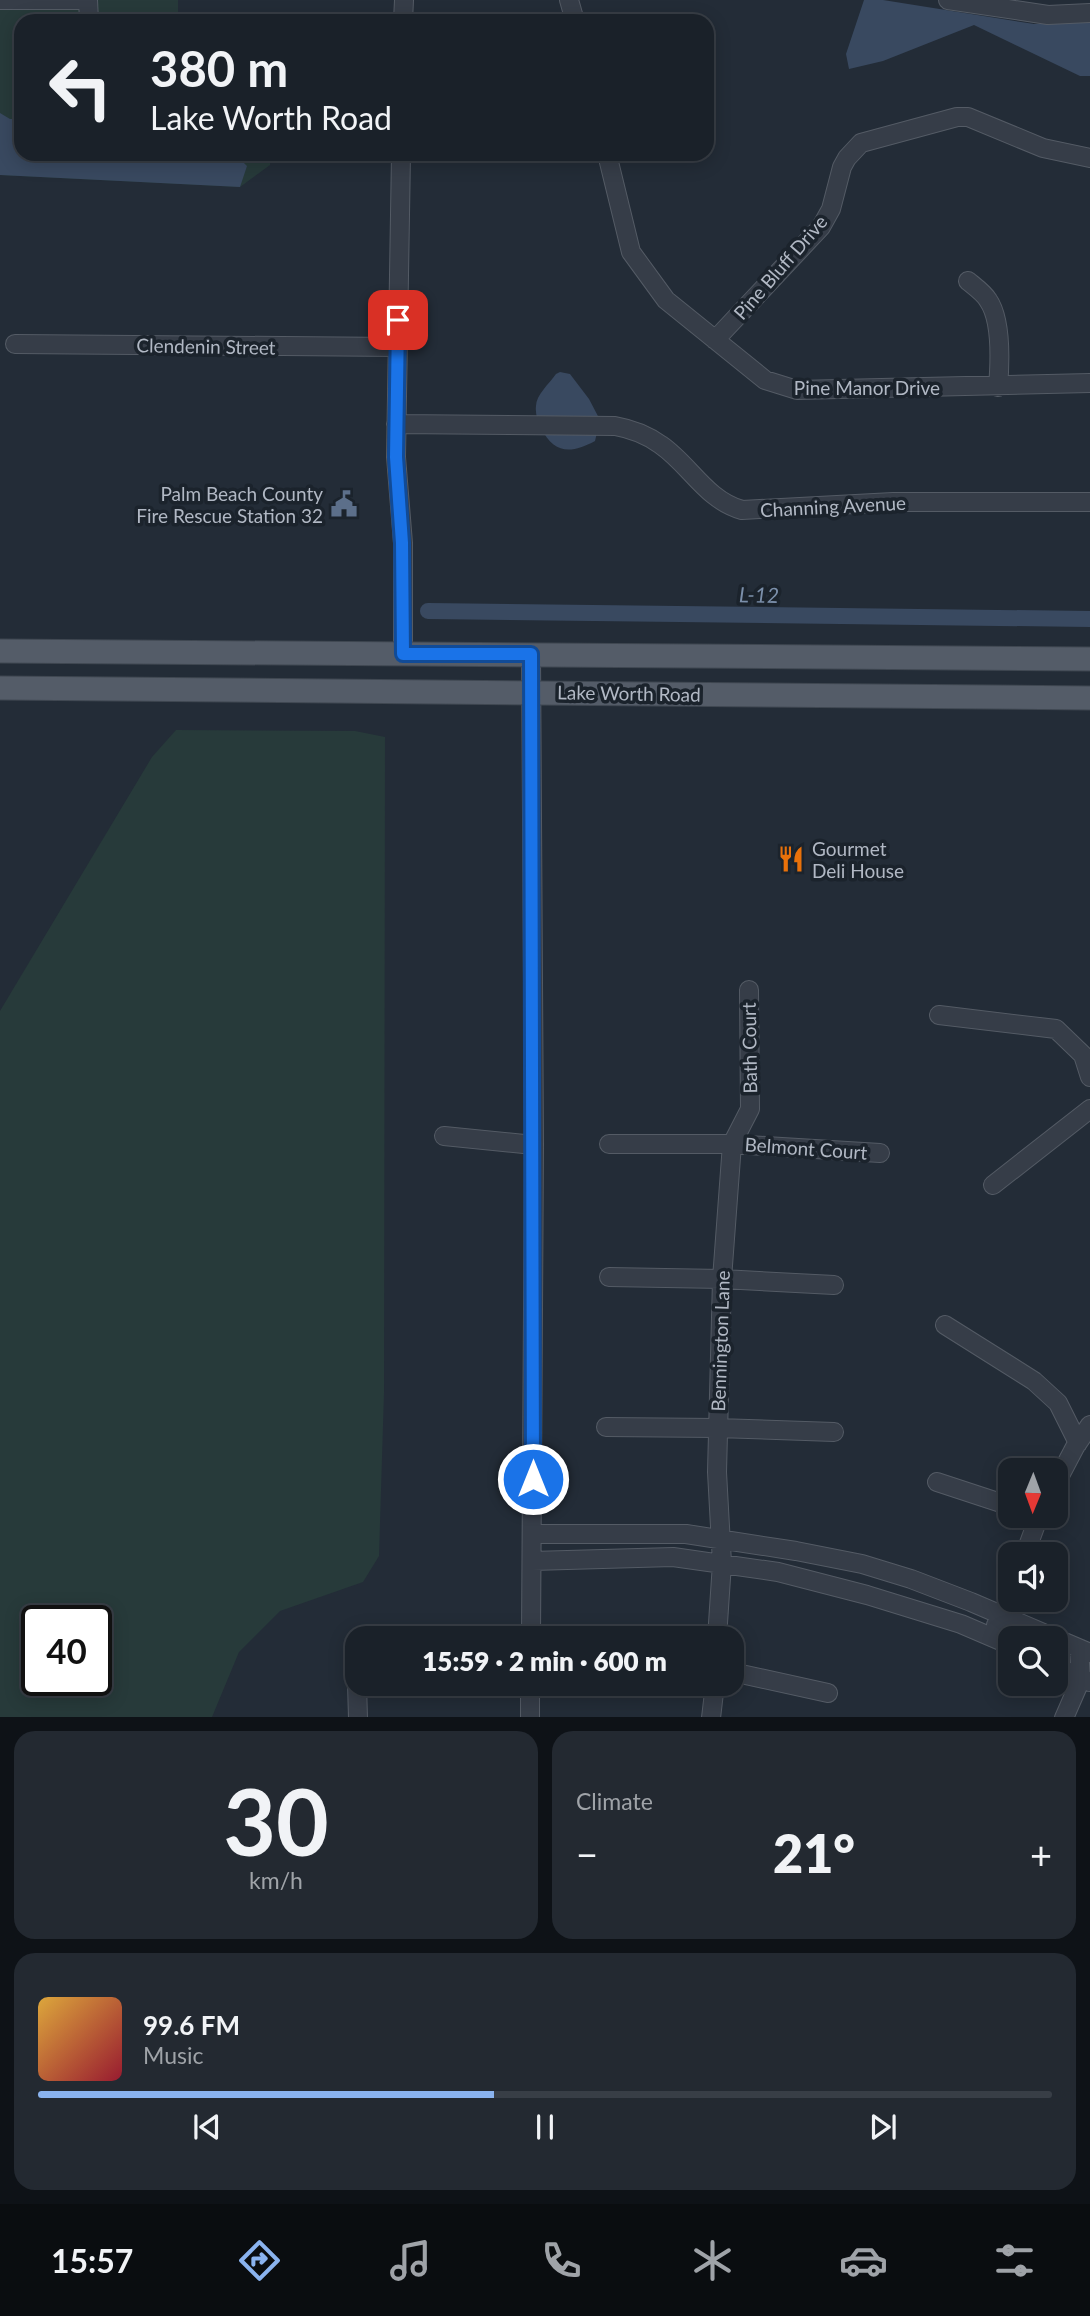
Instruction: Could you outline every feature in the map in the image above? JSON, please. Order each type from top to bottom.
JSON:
[{"type":"main road","name":"Lake Worth Road","points":[[0,650],[1090,659]]},
{"type":"main road","points":[[834,694],[856,672],[901,657]]},
{"type":"main road","name":"Lake Worth Road","points":[[0,688],[1090,698]]},
{"type":"street","points":[[0,0],[88,0]]},
{"type":"street","points":[[948,0],[1048,15],[1090,13]]},
{"type":"street","name":"Pine Bluff Drive","points":[[715,340],[821,227],[831,209],[842,167],[861,143],[957,117],[968,117],[1042,148],[1090,158]]},
{"type":"street","points":[[401,161],[396,457],[402,543],[403,654]]},
{"type":"street","name":"Pine Manor Drive","points":[[609,161],[631,252],[666,300],[765,380],[797,390],[1090,383]]},
{"type":"street","points":[[968,281],[989,300],[997,327],[1000,354],[998,387]]},
{"type":"street","name":"Clendenin Street","points":[[15,344],[398,347]]},
{"type":"street","name":"Channing Avenue","points":[[396,424],[615,426],[638,431],[662,445],[710,493],[727,506],[742,510],[893,502],[1090,502]]},
{"type":"street","points":[[531,654],[534,1145],[531,1626]]},
{"type":"street","name":"Bath Court","points":[[732,1144],[750,1109],[748,990]]},
{"type":"street","points":[[939,1015],[1056,1029],[1083,1055],[1090,1077]]},
{"type":"street","points":[[993,1185],[1090,1109]]},
{"type":"street","points":[[444,1136],[534,1145]]},
{"type":"street","name":"Belmont Court","points":[[609,1144],[732,1144],[880,1153]]},
{"type":"street","name":"Bennington Lane","points":[[718,1626],[722,1563],[717,1427],[722,1279],[732,1144]]},
{"type":"street","points":[[609,1277],[834,1285]]},
{"type":"street","points":[[945,1325],[1034,1381],[1058,1403],[1078,1443]]},
{"type":"street","points":[[1068,1461],[1090,1425]]},
{"type":"street","points":[[606,1427],[717,1427],[834,1432]]},
{"type":"street","points":[[937,1482],[998,1502]]},
{"type":"street","points":[[533,1534],[686,1534],[862,1564],[911,1579],[1085,1651],[1086,1681],[1064,1717]]},
{"type":"street","points":[[532,1561],[673,1557],[778,1572],[961,1623],[998,1640]]},
{"type":"street","points":[[988,1636],[1004,1612]]},
{"type":"street","points":[[1068,1672],[1086,1681]]},
{"type":"street","points":[[744,1675],[828,1693]]},
{"type":"street","points":[[357,1696],[358,1717]]},
{"type":"street","points":[[530,1696],[530,1717]]},
{"type":"street","points":[[711,1717],[714,1696]]},
{"type":"shaded area","points":[[0,0],[178,0],[178,14],[14,14],[14,161],[270,161],[270,165],[240,187],[0,175]]},
{"type":"shaded area","points":[[176,730],[355,731],[385,737],[384,1393],[379,1556],[363,1582],[280,1611],[239,1652],[212,1717],[0,1717],[0,1011],[152,757]]},
{"type":"water","points":[[864,0],[883,0],[1034,24],[1090,22],[1090,76],[1080,76],[974,25],[883,61],[849,69],[846,54]]},
{"type":"water","points":[[0,113],[14,119],[14,161],[242,161],[247,166],[240,187],[0,175]]},
{"type":"water","points":[[560,372],[570,374],[589,399],[600,420],[595,441],[578,448],[557,447],[546,437],[537,417],[538,398]]},
{"type":"waterway","name":"L-12","points":[[428,611],[1090,619]]},
{"type":"place","name":"Palm Beach County Fire Rescue Station 32","points":[[344,504]]},
{"type":"place","name":"Gourmet Deli House","points":[[791,859]]},
{"type":"route","points":[[398,320],[396,457],[402,543],[403,654],[531,654],[533,1479]]}]
